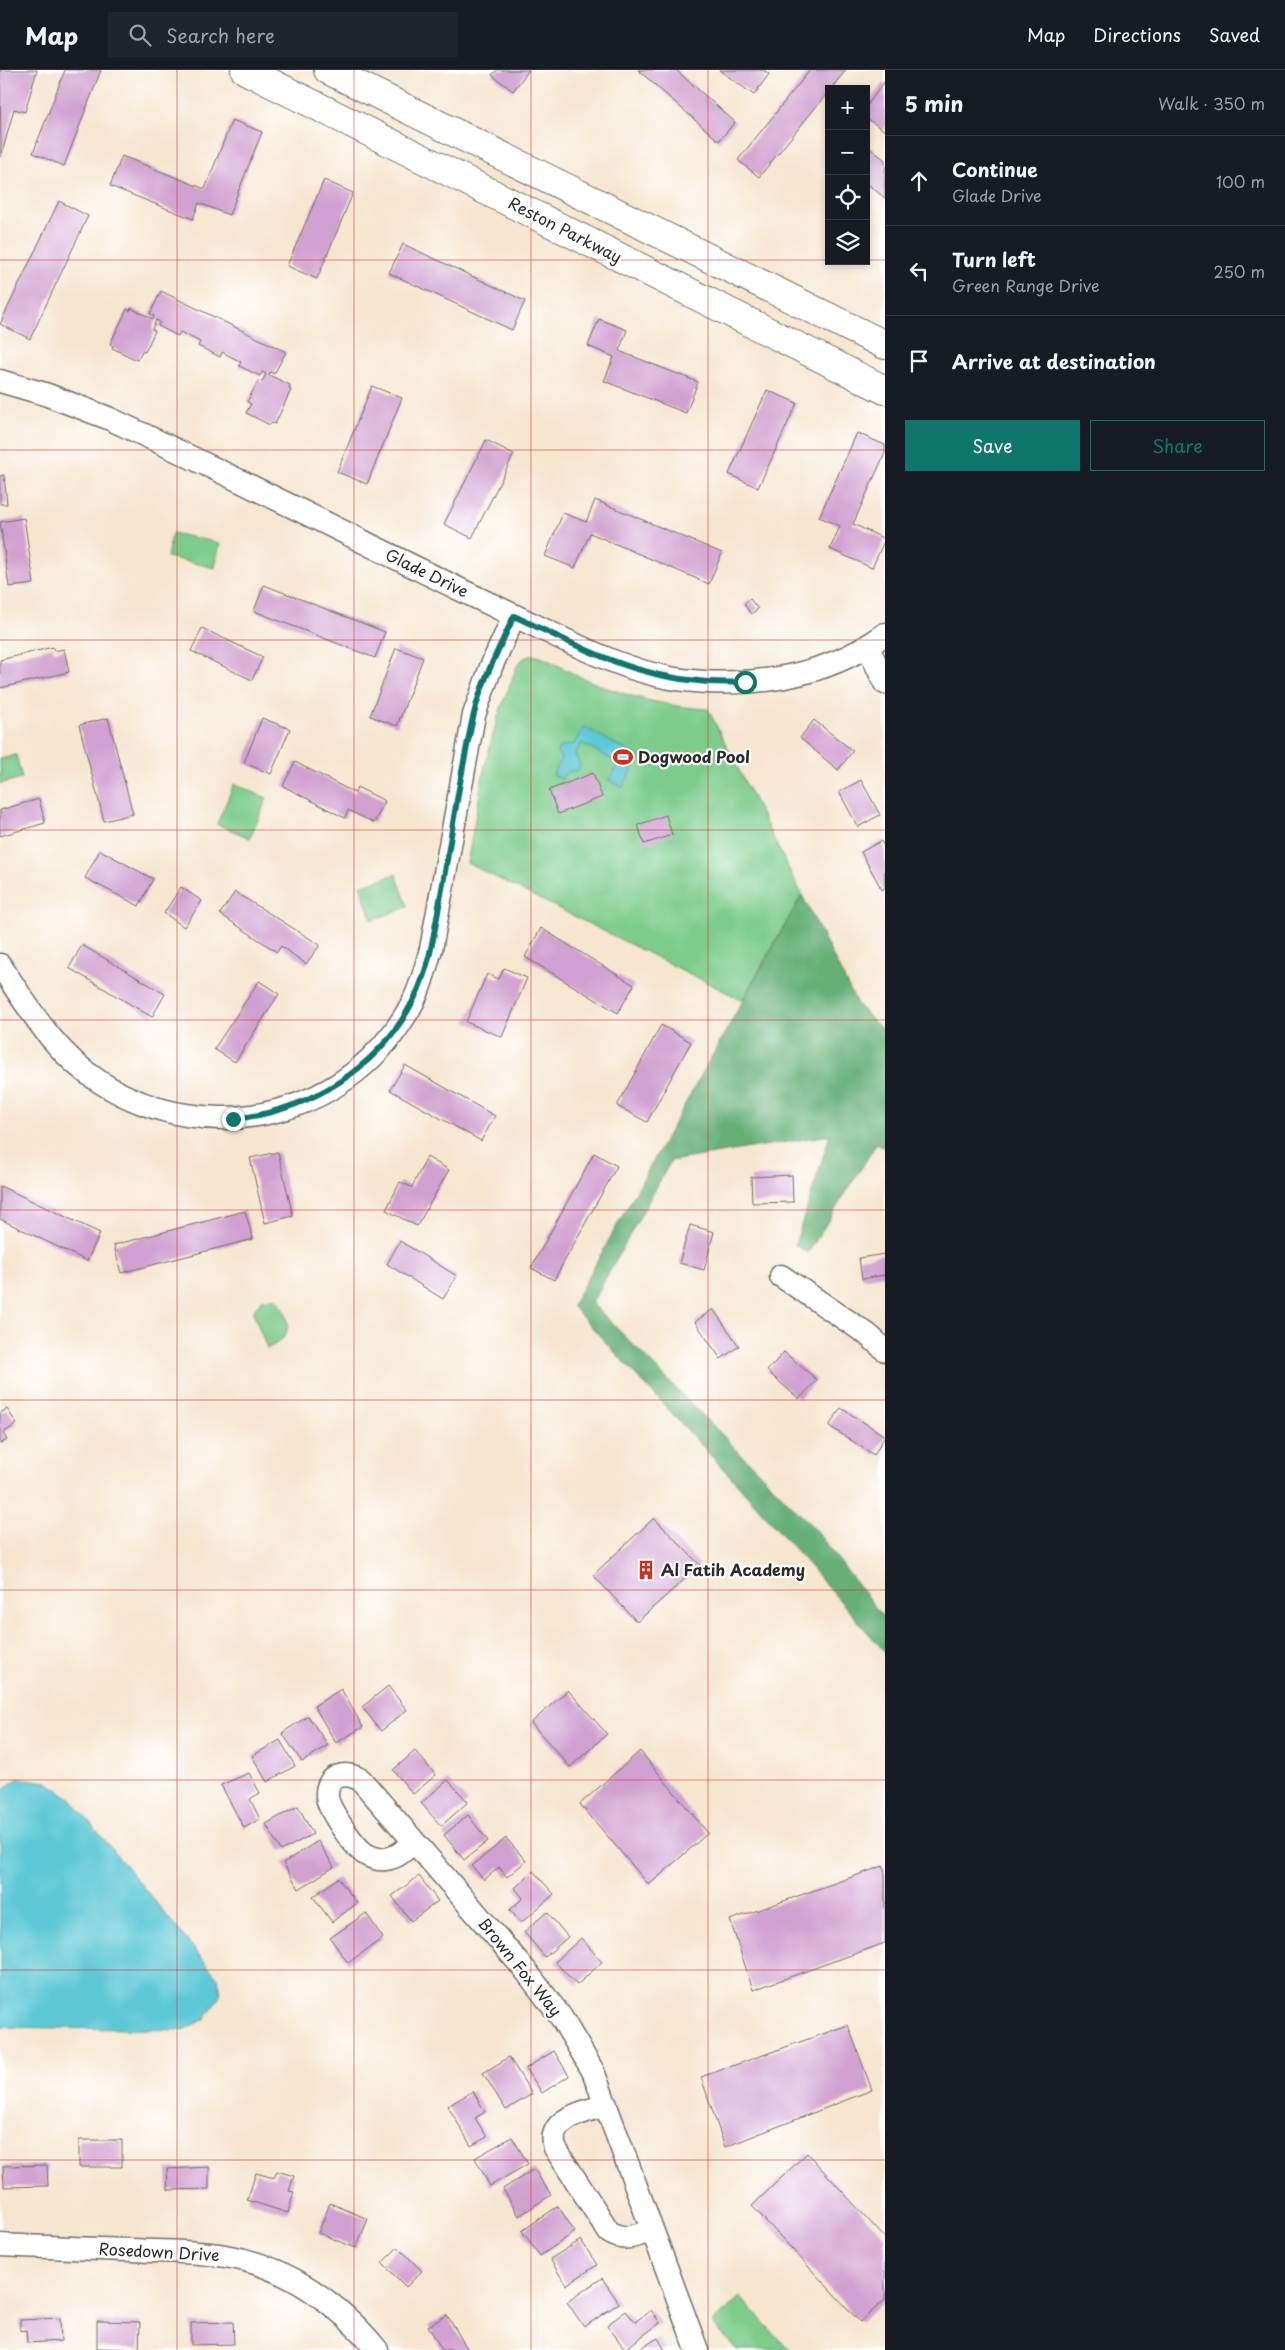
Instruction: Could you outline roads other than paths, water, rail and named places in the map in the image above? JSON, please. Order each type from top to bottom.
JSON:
[{"type":"main road","name":"Reston Parkway","points":[[245,70],[885,390]]},
{"type":"main road","points":[[328,70],[885,345]]},
{"type":"street","name":"Glade Drive","points":[[0,381],[64,400],[125,426],[514,616],[622,665],[653,674],[689,680],[730,683],[776,678],[827,664],[879,641]]},
{"type":"street","points":[[0,966],[38,1023],[74,1063],[98,1081],[145,1106],[193,1117],[233,1119],[282,1110],[309,1100],[335,1086],[359,1068],[399,1024],[414,999],[422,980],[431,949],[474,715],[491,667],[514,616]]},
{"type":"street","points":[[879,641],[885,683]]},
{"type":"street","points":[[781,1276],[867,1334],[885,1350]]},
{"type":"street","name":"Brown Fox Way","points":[[414,1842],[526,1971],[561,2017],[593,2071],[651,2231],[697,2350]]},
{"type":"street","points":[[606,2105],[569,2118],[554,2131],[552,2140],[555,2148],[609,2232],[618,2238],[627,2239],[651,2231]]},
{"type":"street","name":"Rosedown Drive","points":[[0,2245],[202,2253],[249,2262],[291,2279],[330,2304],[358,2328],[377,2350]]},
{"type":"water","name":"Dogwood Pool","points":[[584,727],[639,757],[622,788],[609,780],[618,763],[582,743],[575,754],[580,765],[578,770],[566,772],[562,779],[553,775],[561,759],[557,752],[560,747],[574,744]]},
{"type":"water","points":[[19,1778],[47,1782],[69,1797],[218,1978],[221,1994],[206,2018],[183,2030],[0,2027],[0,1791]]},
{"type":"place","name":"Dogwood Pool","points":[[623,757]]},
{"type":"place","name":"Al Fatih Academy","points":[[646,1570]]}]
